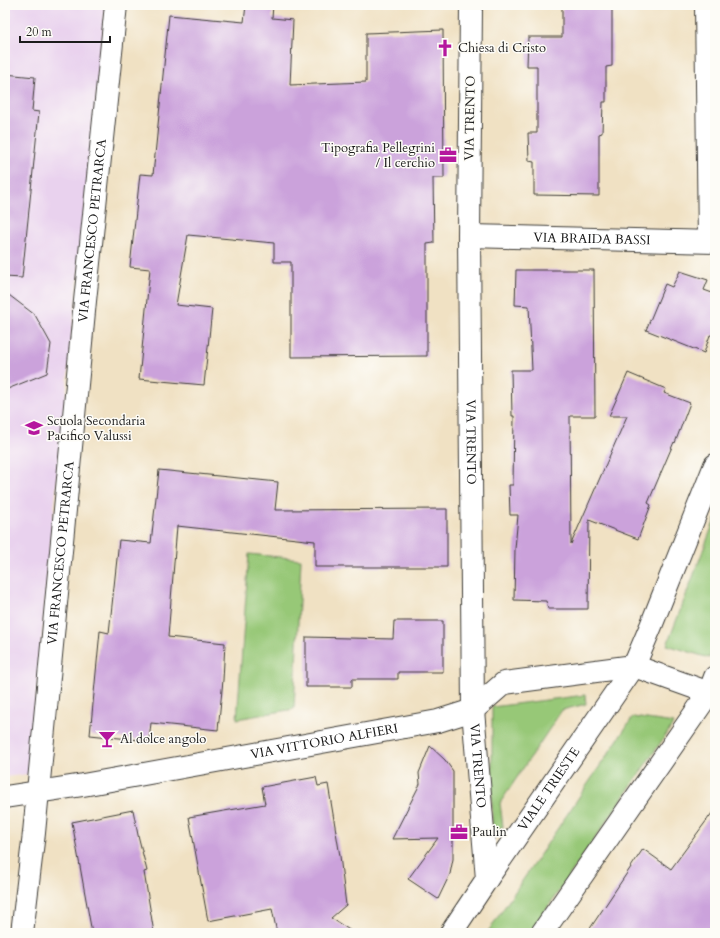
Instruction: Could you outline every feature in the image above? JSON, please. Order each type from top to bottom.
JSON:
[{"type":"street","name":"VIA FRANCESCO PETRARCA","points":[[22,933],[38,792],[85,301],[116,5]]},
{"type":"street","name":"VIA TRENTO","points":[[471,5],[469,236],[473,710],[487,879]]},
{"type":"street","points":[[706,5],[712,241]]},
{"type":"street","name":"VIA BRAIDA BASSI","points":[[469,236],[712,241]]},
{"type":"street","name":"VIALE TRIESTE","points":[[452,933],[487,879],[634,666],[715,465]]},
{"type":"street","name":"VIA VITTORIO ALFIERI","points":[[5,797],[90,784],[430,722],[473,710],[504,683],[634,666]]},
{"type":"street","points":[[542,933],[713,689],[634,666]]},
{"type":"shaded area","name":"Scuola Secondaria Pacifico Valussi","points":[[5,5],[106,5],[49,558],[29,774],[5,777]]},
{"type":"green space","points":[[715,519],[715,643],[709,658],[667,645]]},
{"type":"green space","points":[[249,554],[301,559],[294,709],[237,719]]},
{"type":"green space","points":[[585,695],[586,704],[562,710],[500,803],[503,827],[492,830],[492,707]]},
{"type":"green space","points":[[633,717],[674,723],[530,933],[487,933]]},
{"type":"building","points":[[246,5],[273,5],[272,18],[293,20],[290,85],[366,82],[366,33],[443,30],[444,178],[433,178],[434,243],[427,244],[427,356],[291,357],[291,262],[274,262],[274,243],[188,235],[176,305],[212,309],[204,385],[139,379],[150,269],[130,267],[140,174],[153,175],[169,15],[244,22]]},
{"type":"building","points":[[587,5],[612,5],[612,66],[606,67],[606,102],[603,102],[602,133],[599,134],[599,196],[534,195],[534,162],[529,161],[528,133],[537,133],[537,66],[527,66],[528,37],[562,37],[562,7],[587,7]]},
{"type":"building","points":[[5,74],[35,77],[32,111],[39,112],[22,278],[5,277]]},
{"type":"building","points":[[516,270],[594,270],[595,416],[570,416],[571,544],[627,416],[609,416],[628,373],[666,389],[664,393],[690,403],[675,443],[674,442],[648,503],[651,505],[638,539],[589,520],[588,609],[548,609],[546,601],[514,600],[515,549],[518,515],[510,515],[509,485],[513,485],[514,416],[512,416],[511,370],[532,370],[529,306],[515,305]]},
{"type":"building","points":[[680,271],[708,280],[704,290],[715,294],[715,336],[710,335],[704,353],[646,330],[665,284],[672,287]]},
{"type":"building","points":[[5,292],[35,315],[51,344],[47,373],[5,390]]},
{"type":"building","points":[[159,470],[278,482],[275,510],[447,509],[447,567],[315,567],[315,541],[177,526],[168,637],[225,643],[218,730],[151,723],[149,741],[90,735],[100,631],[109,633],[119,540],[151,543]]},
{"type":"building","points":[[394,621],[443,621],[443,672],[398,672],[398,679],[352,679],[352,687],[306,687],[306,637],[393,639]]},
{"type":"building","points":[[430,746],[445,760],[453,771],[453,859],[450,874],[438,899],[408,879],[438,838],[392,839],[420,784],[419,773]]},
{"type":"building","points":[[316,777],[318,786],[328,784],[340,856],[346,905],[331,918],[354,933],[277,933],[272,909],[208,921],[189,817],[265,804],[262,787]]},
{"type":"building","points":[[715,809],[715,933],[587,933],[643,849],[671,869]]},
{"type":"building","points":[[133,810],[147,871],[144,872],[154,933],[92,933],[72,822]]},
{"type":"place","name":"Chiesa di Cristo","points":[[445,48]]},
{"type":"place","name":"Tipografia Pellegrini / Il cerchio","points":[[448,155]]},
{"type":"place","name":"Scuola Secondaria Pacifico Valussi","points":[[34,428]]},
{"type":"place","name":"Al dolce angolo","points":[[107,739]]},
{"type":"place","name":"Paulin","points":[[459,832]]}]
